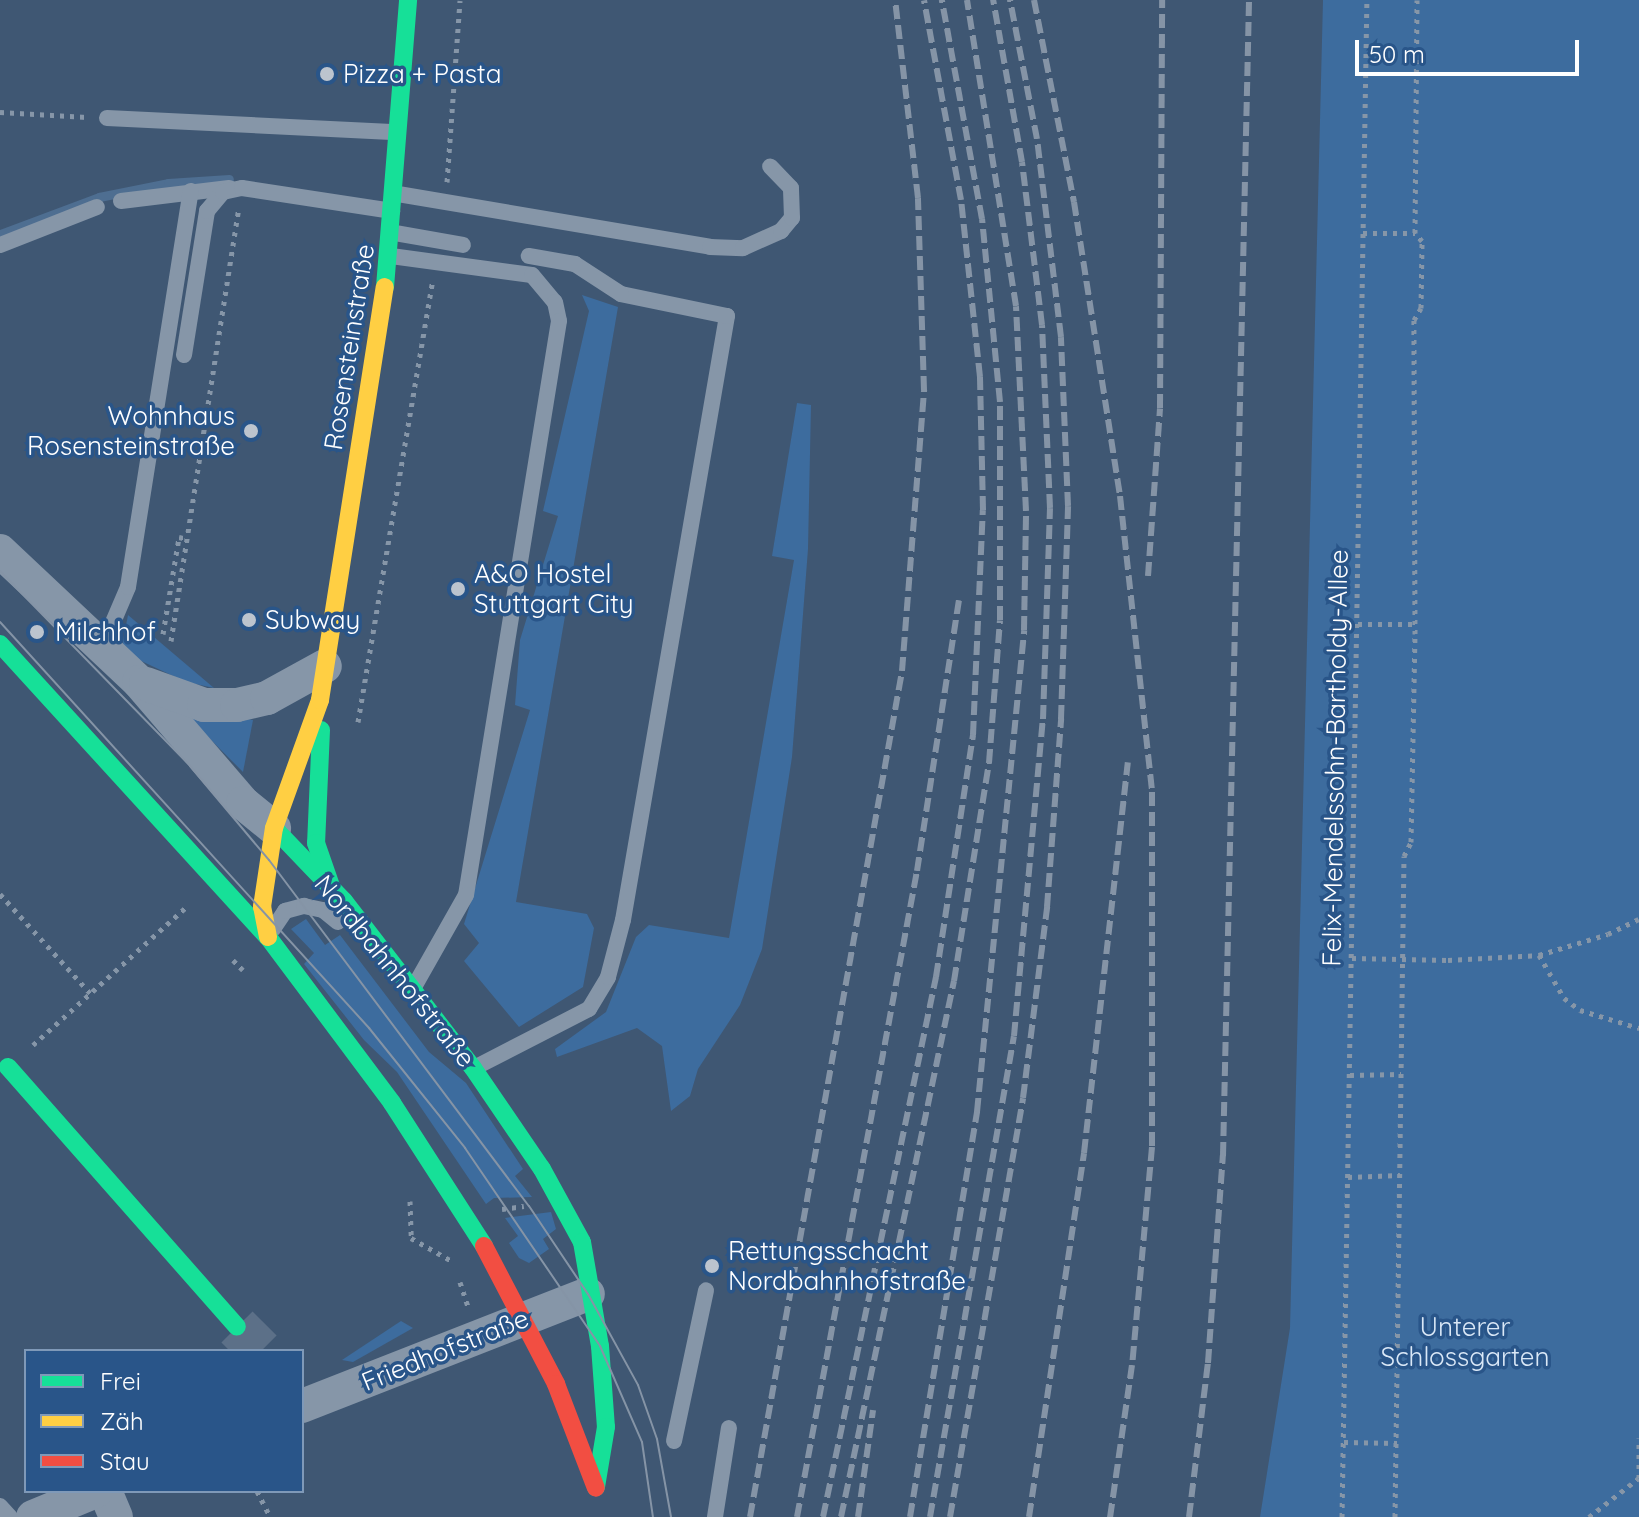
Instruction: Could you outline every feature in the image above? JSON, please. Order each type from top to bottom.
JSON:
[{"type":"street","name":"Rosensteinstraße","points":[[335,892],[316,843],[323,683],[393,233],[402,133],[408,0]]},
{"type":"street","name":"Nordbahnhofstraße","points":[[0,551],[139,682],[243,803],[274,828],[335,892],[473,1068],[542,1169],[582,1242],[588,1294],[600,1346],[606,1427],[596,1495],[556,1384],[523,1319],[432,1161],[268,937],[0,644]]},
{"type":"street","points":[[139,682],[204,705],[237,705],[323,683]]},
{"type":"street","name":"Rosensteinstraße","points":[[268,937],[262,907],[274,828],[323,683]]},
{"type":"street","points":[[3,1067],[237,1327]]},
{"type":"street","name":"Friedhofstraße","points":[[305,1401],[588,1294]]},
{"type":"street","points":[[33,1517],[91,1493]]},
{"type":"street","points":[[106,1493],[116,1517]]},
{"type":"lane","points":[[107,118],[402,133]]},
{"type":"lane","points":[[121,201],[236,188],[396,203],[445,202],[710,247],[743,248],[781,231],[792,218],[791,188],[770,166]]},
{"type":"lane","points":[[184,355],[207,211],[216,196],[236,188]]},
{"type":"lane","points":[[102,648],[128,587],[191,191]]},
{"type":"lane","points":[[0,245],[97,207]]},
{"type":"lane","points":[[393,233],[463,245]]},
{"type":"lane","points":[[390,256],[532,275],[555,302],[559,321],[466,895],[412,989]]},
{"type":"lane","points":[[268,937],[285,911],[304,906],[323,910],[349,931],[435,1043],[473,1068],[589,1009],[602,993],[623,920],[727,316],[652,304],[604,286],[581,260],[529,256]]},
{"type":"lane","points":[[674,1441],[706,1290]]},
{"type":"lane","points":[[715,1517],[729,1428]]},
{"type":"lane","points":[[0,1506],[10,1517]]},
{"type":"path","points":[[445,202],[460,0]]},
{"type":"path","name":"Felix-Mendelssohn-Bartholdy-Allee","points":[[1342,1517],[1367,0]]},
{"type":"path","points":[[1395,1517],[1404,856],[1411,842],[1414,320],[1421,308],[1422,241],[1415,233],[1417,0]]},
{"type":"path","points":[[0,112],[107,118]]},
{"type":"path","points":[[171,641],[236,188]]},
{"type":"path","points":[[1363,233],[1415,233]]},
{"type":"path","points":[[357,729],[435,261]]},
{"type":"path","points":[[163,634],[179,537],[187,539]]},
{"type":"path","points":[[1358,624],[1412,624]]},
{"type":"path","points":[[0,894],[90,993]]},
{"type":"path","points":[[3,1067],[186,907]]},
{"type":"path","points":[[1352,958],[1539,955],[1608,934],[1639,919]]},
{"type":"path","points":[[1539,955],[1564,998],[1580,1010],[1639,1028]]},
{"type":"path","points":[[1350,1075],[1401,1074]]},
{"type":"path","points":[[1348,1177],[1400,1175]]},
{"type":"path","points":[[411,1238],[457,1264]]},
{"type":"path","points":[[459,1279],[479,1337]]},
{"type":"path","points":[[1589,1517],[1639,1478],[1639,1438]]},
{"type":"path","points":[[1344,1442],[1397,1443]]},
{"type":"path","points":[[258,1493],[270,1517]]},
{"type":"green space","name":"Unterer Schlossgarten","points":[[1323,0],[1639,0],[1639,1517],[1260,1517],[1290,1328]]},
{"type":"green space","points":[[582,295],[618,307],[516,902],[587,914],[594,928],[583,987],[519,1027],[464,961],[479,943],[464,924],[530,710],[515,705],[520,640],[558,516],[543,511],[589,311]]},
{"type":"green space","points":[[797,403],[811,405],[808,549],[792,757],[762,949],[740,1005],[698,1069],[690,1096],[671,1111],[662,1046],[637,1028],[557,1057],[555,1049],[606,1012],[636,937],[649,925],[729,938],[794,560],[772,556]]},
{"type":"green space","points":[[128,615],[214,688],[186,682],[137,659],[122,646]]},
{"type":"green space","points":[[179,708],[253,720],[243,772]]},
{"type":"green space","points":[[306,919],[325,945],[340,935],[429,1052],[466,1083],[523,1169],[515,1176],[532,1197],[494,1198],[486,1204],[397,1072],[364,1040],[304,964],[314,953],[291,929]]},
{"type":"green space","points":[[551,1212],[556,1229],[543,1239],[549,1249],[529,1263],[519,1258],[509,1243],[518,1236],[505,1218]]},
{"type":"green space","points":[[401,1321],[413,1328],[353,1362],[342,1360]]},
{"type":"waterway","points":[[0,234],[99,197],[168,183],[229,179]]},
{"type":"tunnel","points":[[237,1327],[259,1349]]},
{"type":"tram line","points":[[0,571],[190,766],[269,860],[529,1206],[588,1294],[638,1385],[657,1439],[671,1517]]},
{"type":"tram line","points":[[0,622],[369,1028],[465,1148],[600,1346],[642,1442],[653,1517]]},
{"type":"railway","points":[[750,1517],[902,671],[924,390],[918,198],[895,0]]},
{"type":"railway","points":[[823,1517],[936,977],[973,735],[983,510],[980,377],[961,200],[924,0]]},
{"type":"railway","points":[[841,1517],[954,981],[989,763],[1000,620],[1000,402],[982,219],[942,0]]},
{"type":"railway","points":[[910,1517],[977,1112],[1024,630],[1026,511],[1016,306],[967,0]]},
{"type":"railway","points":[[930,1517],[1014,1036],[1043,719],[1050,508],[1042,325],[1022,162],[993,0]]},
{"type":"railway","points":[[950,1517],[1023,1098],[1047,907],[1061,719],[1068,506],[1061,337],[1037,139],[1010,0]]},
{"type":"railway","points":[[1034,0],[1074,202],[1120,496],[1152,792],[1152,1147],[1132,1365],[1110,1517]]},
{"type":"railway","points":[[1148,576],[1160,408],[1162,0]]},
{"type":"railway","points":[[1189,1517],[1208,1363],[1223,1156],[1249,0]]},
{"type":"railway","points":[[797,1517],[917,871],[959,600]]},
{"type":"railway","points":[[1029,1517],[1084,1153],[1128,762]]},
{"type":"railway","points":[[858,1517],[873,1410]]},
{"type":"traffic: fast","points":[[385,287],[408,0]]},
{"type":"traffic: fast","points":[[0,644],[268,937],[392,1103],[484,1246]]},
{"type":"traffic: fast","points":[[321,730],[316,843],[331,886]]},
{"type":"traffic: fast","points":[[274,828],[344,901],[473,1068],[542,1169],[582,1242],[600,1346],[606,1427],[596,1487]]},
{"type":"traffic: fast","points":[[8,1067],[237,1327]]},
{"type":"traffic: slow","points":[[268,937],[262,907],[274,828],[320,700],[385,287]]},
{"type":"traffic: jam","points":[[484,1246],[556,1384],[596,1488]]},
{"type":"place","name":"Pizza + Pasta","points":[[327,74]]},
{"type":"place","name":"Wohnhaus Rosensteinstraße","points":[[251,431]]},
{"type":"place","name":"A&O Hostel Stuttgart City","points":[[458,589]]},
{"type":"place","name":"Subway","points":[[249,620]]},
{"type":"place","name":"Milchhof","points":[[37,632]]},
{"type":"place","name":"Rettungsschacht Nordbahnhofstraße","points":[[712,1266]]}]
